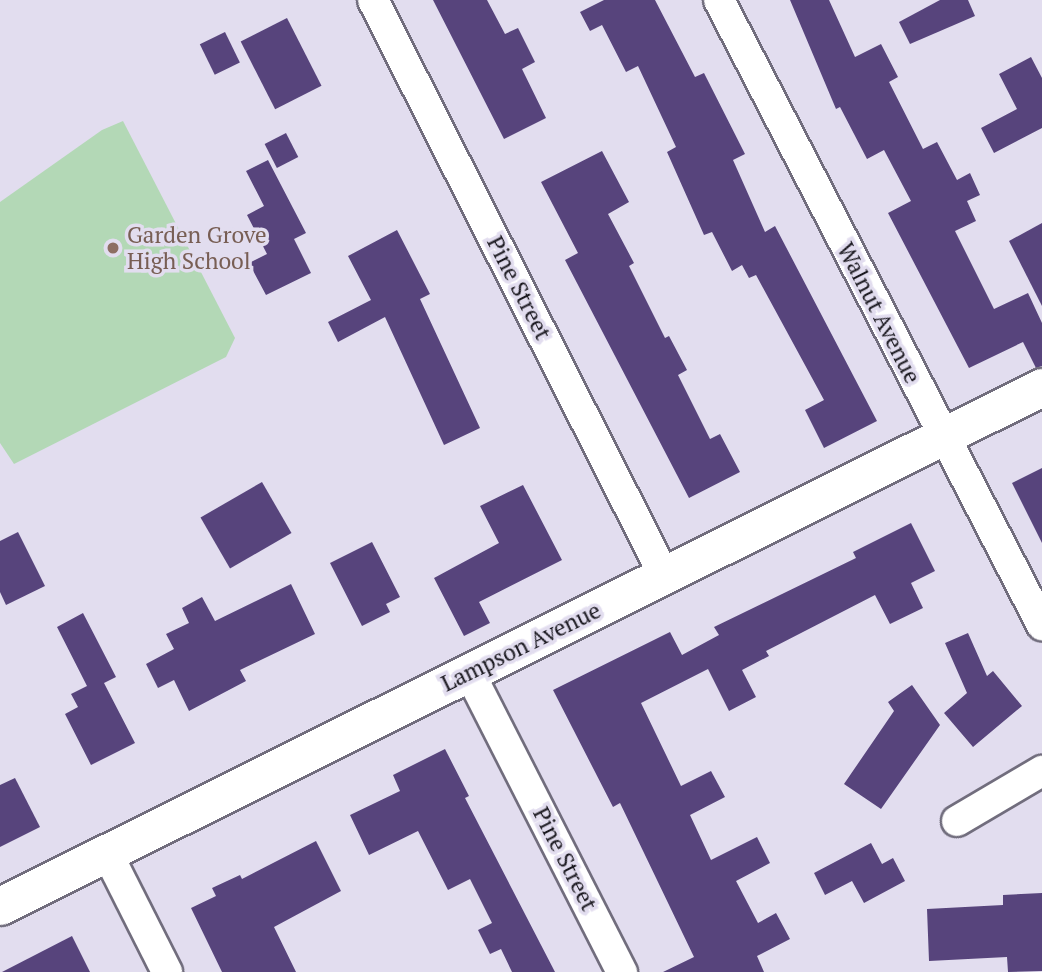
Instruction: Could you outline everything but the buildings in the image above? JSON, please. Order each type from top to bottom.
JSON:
[{"type":"street","name":"Pine Street","points":[[373,0],[664,575]]},
{"type":"street","name":"Walnut Avenue","points":[[719,0],[1042,625]]},
{"type":"street","name":"Lampson Avenue","points":[[0,906],[1042,387]]},
{"type":"street","name":"Pine Street","points":[[469,672],[622,972]]},
{"type":"street","points":[[957,821],[1042,771]]},
{"type":"street","points":[[107,853],[167,972]]},
{"type":"green space","points":[[123,121],[235,338],[226,357],[14,464],[0,443],[0,202],[102,130]]},
{"type":"place","name":"Garden Grove High School","points":[[113,248]]}]
